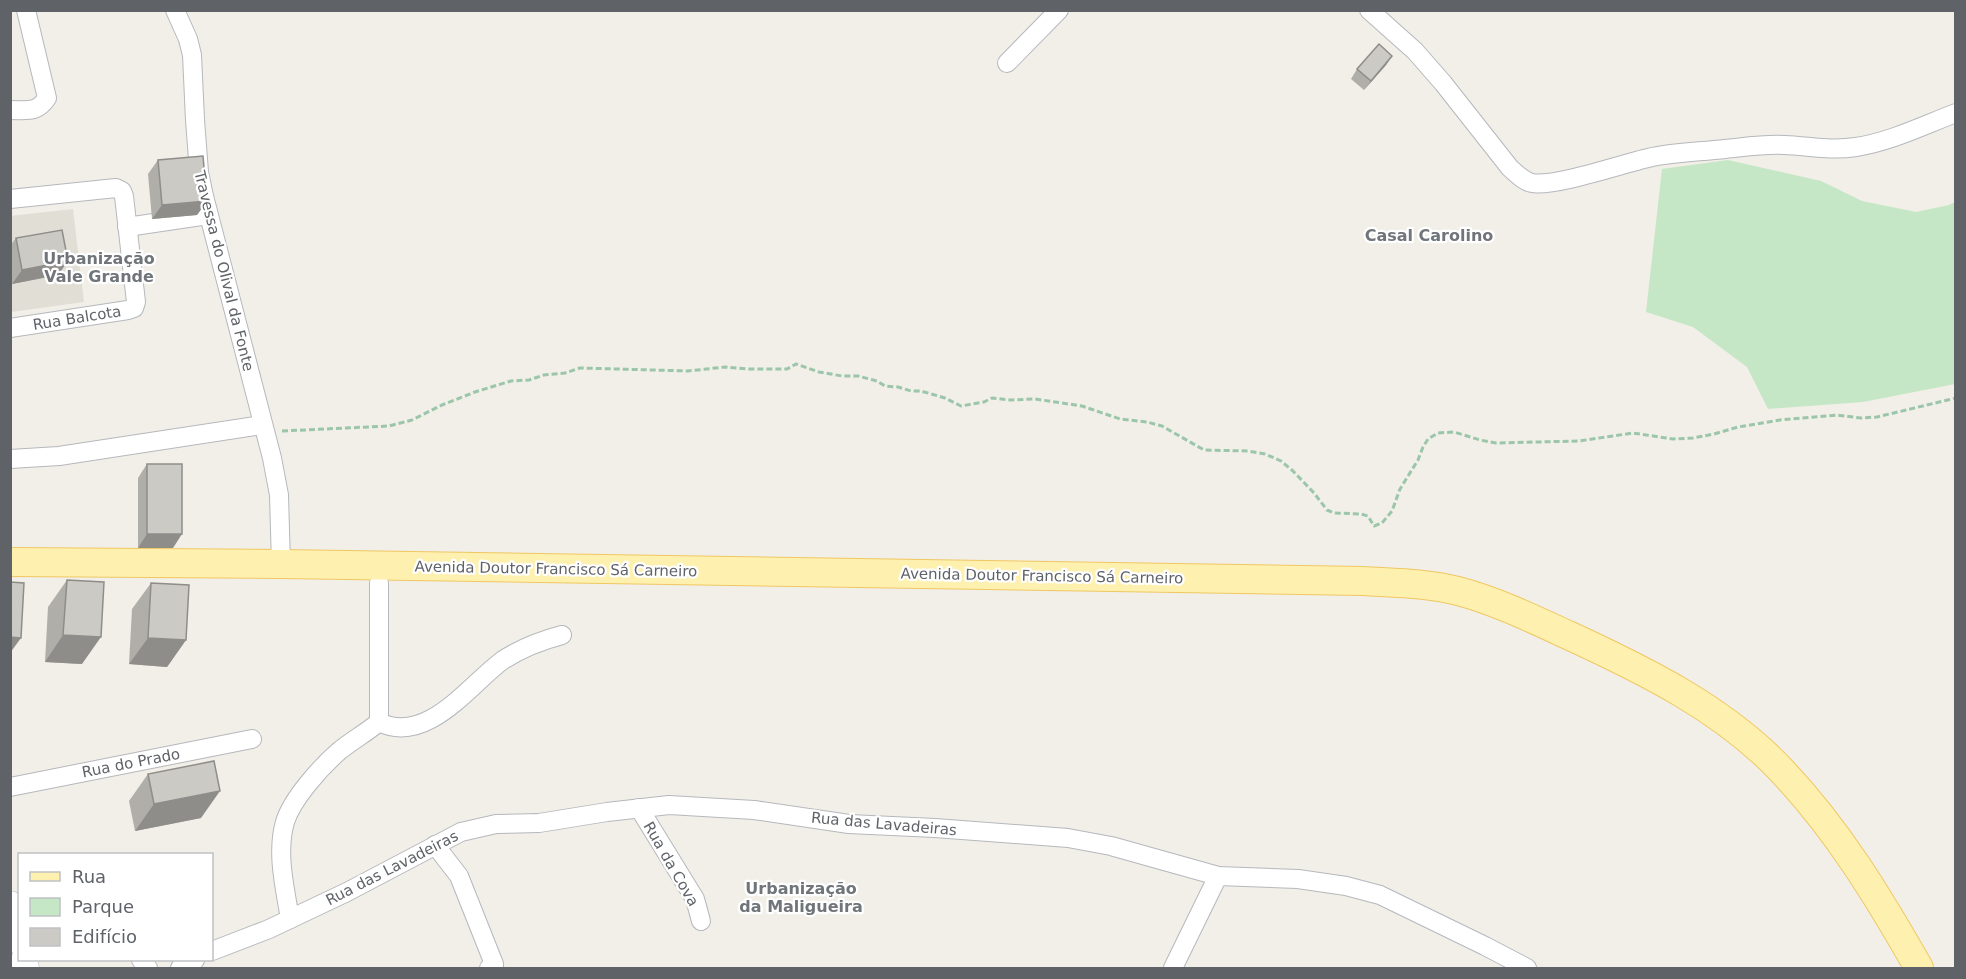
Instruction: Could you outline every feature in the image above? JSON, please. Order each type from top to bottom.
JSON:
[{"type":"main road","name":"Avenida Doutor Francisco Sá Carneiro","points":[[10,562],[281,564],[1363,581],[1425,585],[1459,591],[1527,616],[1658,679],[1728,723],[1758,747],[1797,788],[1850,854],[1878,896],[1919,969]]},
{"type":"main road","name":"Avenida Doutor Francisco Sá Carneiro","points":[[10,578],[1288,594],[1423,600],[1460,609],[1529,636],[1668,706],[1711,733],[1751,765],[1783,797],[1851,881],[1873,916],[1901,969]]},
{"type":"street","points":[[10,110],[34,110],[42,106],[48,98],[26,10]]},
{"type":"street","name":"Travessa do Olival da Fonte","points":[[175,10],[190,46],[199,172],[208,215],[272,458],[279,495],[281,564]]},
{"type":"street","points":[[1007,63],[1059,10]]},
{"type":"street","points":[[1369,10],[1415,51],[1510,168],[1522,179],[1533,183],[1572,178],[1678,153],[1760,145],[1834,150],[1860,147],[1956,113]]},
{"type":"street","name":"Rua Balcota","points":[[10,199],[117,188],[122,191],[136,302],[134,308],[128,310],[10,328]]},
{"type":"street","points":[[127,227],[208,215]]},
{"type":"street","points":[[10,459],[60,456],[263,428]]},
{"type":"street","points":[[379,583],[379,723]]},
{"type":"street","points":[[379,723],[389,727],[406,728],[435,716],[462,697],[504,660],[549,638],[562,635]]},
{"type":"street","points":[[290,919],[281,846],[285,821],[300,796],[328,762],[348,744],[379,723]]},
{"type":"street","name":"Rua do Prado","points":[[10,787],[252,739]]},
{"type":"street","name":"Rua das Lavadeiras","points":[[213,951],[290,919],[461,832],[478,826],[539,823],[669,805],[754,810],[849,824],[1068,838],[1111,846],[1218,876],[1298,879],[1346,886],[1380,895],[1527,969]]},
{"type":"street","name":"Rua da Cova","points":[[639,808],[694,899],[701,921]]},
{"type":"street","points":[[435,845],[459,876],[494,964],[489,969]]},
{"type":"street","points":[[1173,969],[1218,876]]},
{"type":"street","points":[[10,904],[18,934]]},
{"type":"street","points":[[180,969],[193,961]]},
{"type":"path","points":[[263,428],[389,426],[412,420],[442,405],[511,381],[565,373],[580,368],[688,371],[725,367],[787,369],[796,364],[819,372],[858,376],[877,381],[885,386],[921,391],[961,405],[984,402],[992,398],[1035,399],[1075,404],[1099,410],[1120,419],[1162,426],[1204,450],[1248,451],[1266,454],[1281,461],[1293,471],[1314,493],[1326,510],[1334,513],[1368,516],[1374,526],[1382,523],[1392,511],[1400,489],[1418,460],[1423,447],[1428,439],[1438,433],[1454,432],[1496,442],[1579,441],[1633,433],[1664,438],[1693,438],[1738,426],[1780,420],[1837,415],[1877,417],[1956,398]]},
{"type":"shaded area","points":[[73,209],[84,302],[11,312],[10,216]]},
{"type":"green space","points":[[1728,160],[1821,181],[1862,201],[1916,212],[1955,202],[1955,384],[1863,402],[1768,409],[1747,367],[1693,327],[1646,312],[1662,169]]},
{"type":"building","points":[[1379,44],[1392,56],[1371,81],[1357,69]]},
{"type":"building","points":[[203,156],[207,201],[162,205],[158,160]]},
{"type":"building","points":[[62,230],[68,261],[22,270],[16,238]]},
{"type":"building","points":[[147,464],[182,464],[182,534],[147,534]]},
{"type":"building","points":[[67,580],[104,582],[101,637],[63,635]]},
{"type":"building","points":[[10,582],[24,583],[21,638],[10,637]]},
{"type":"building","points":[[151,583],[189,585],[186,640],[148,638]]},
{"type":"building","points":[[214,761],[220,791],[154,804],[148,774]]},
{"type":"district","name":"Casal Carolino","points":[[1429,235]]},
{"type":"district","name":"Urbanização Vale Grande","points":[[99,267]]},
{"type":"district","name":"Urbanização da Maligueira","points":[[801,897]]}]
